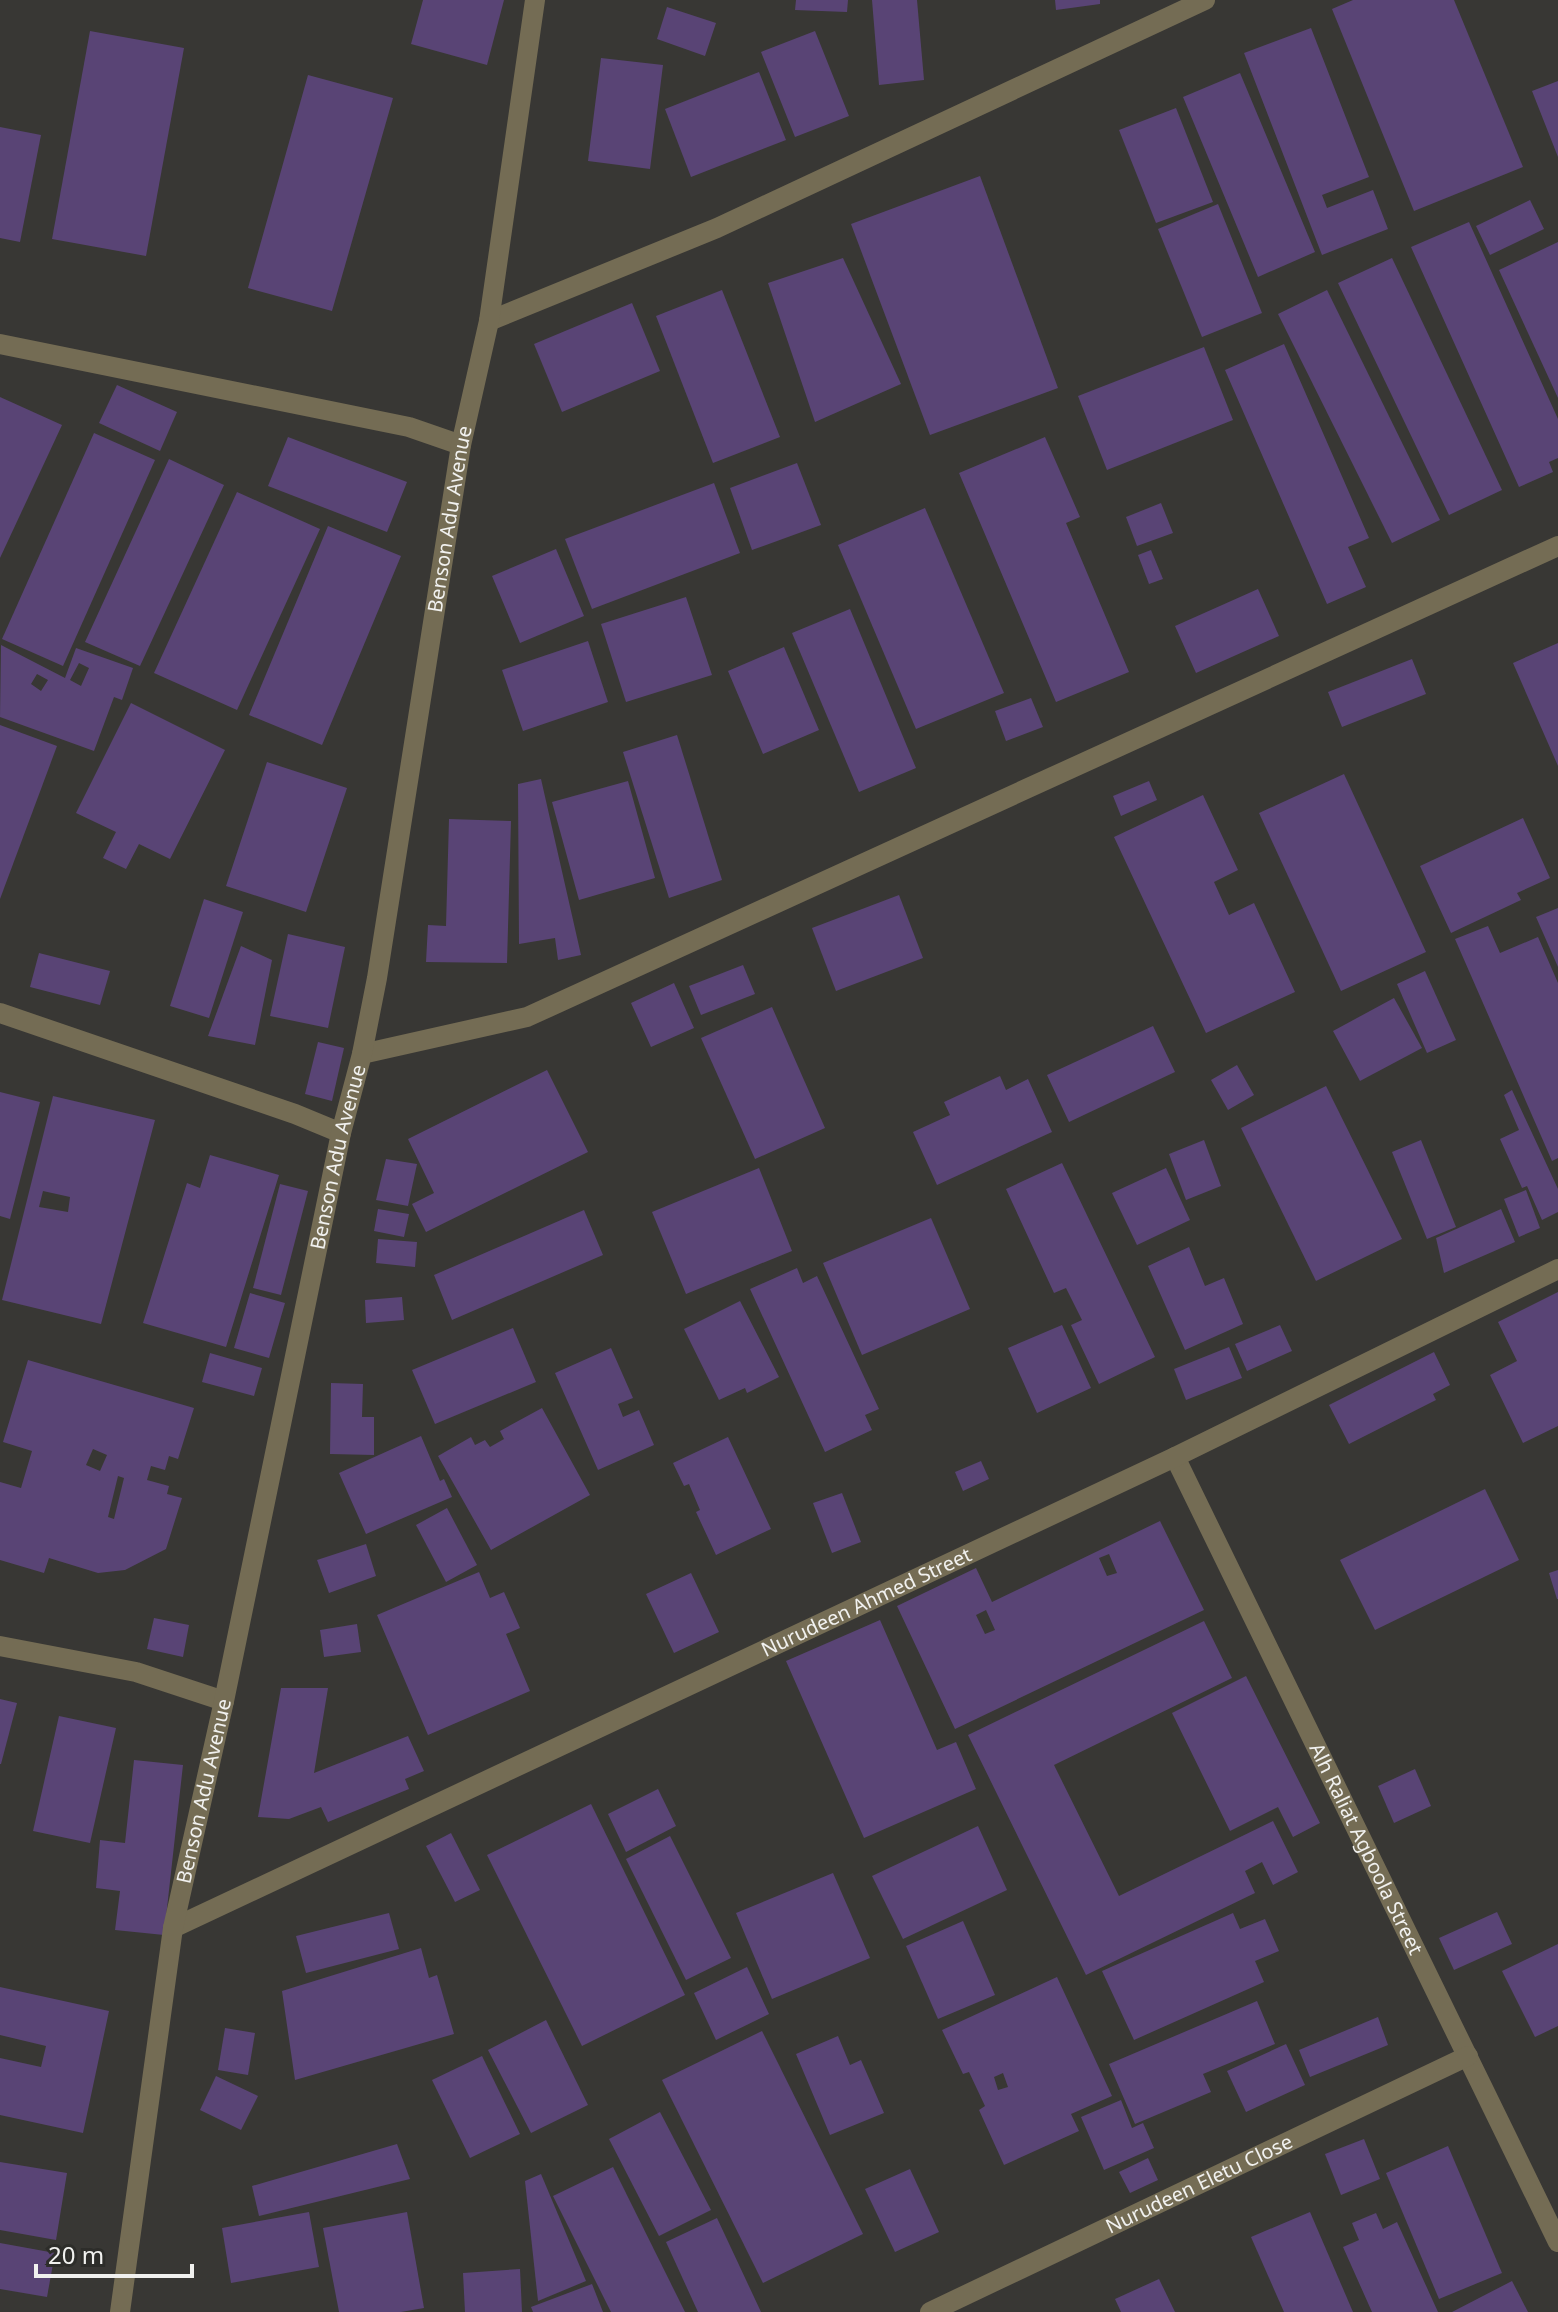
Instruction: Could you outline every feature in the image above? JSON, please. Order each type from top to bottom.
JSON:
[{"type":"street","name":"Benson Adu Avenue","points":[[120,2312],[173,1928],[224,1701],[341,1133],[362,1054],[377,978],[461,445],[489,321],[535,0]]},
{"type":"street","points":[[489,321],[717,228],[1205,0]]},
{"type":"street","points":[[0,344],[409,427],[461,445]]},
{"type":"street","points":[[362,1054],[527,1017],[1558,546]]},
{"type":"street","points":[[0,1013],[295,1114],[341,1133]]},
{"type":"street","name":"Nurudeen Ahmed Street","points":[[173,1928],[1175,1457],[1558,1269]]},
{"type":"street","name":"Alh Raliat Agboola Street","points":[[1175,1457],[1558,2242]]},
{"type":"street","points":[[0,1646],[136,1672],[224,1701]]},
{"type":"street","name":"Nurudeen Eletu Close","points":[[930,2312],[1468,2056]]},
{"type":"building","points":[[423,0],[504,0],[487,65],[411,44]]},
{"type":"building","points":[[796,0],[848,0],[847,12],[795,10]]},
{"type":"building","points":[[872,0],[917,0],[924,80],[879,85]]},
{"type":"building","points":[[1055,0],[1100,0],[1100,4],[1056,10]]},
{"type":"building","points":[[1353,0],[1454,0],[1523,167],[1414,211],[1332,9]]},
{"type":"building","points":[[667,7],[716,23],[705,56],[657,39]]},
{"type":"building","points":[[1311,28],[1369,177],[1322,195],[1327,208],[1373,190],[1388,229],[1322,255],[1244,53]]},
{"type":"building","points":[[90,31],[184,48],[146,256],[52,239]]},
{"type":"building","points":[[815,31],[849,116],[795,137],[761,52]]},
{"type":"building","points":[[601,58],[663,65],[650,169],[588,161]]},
{"type":"building","points":[[759,72],[786,140],[691,177],[665,109]]},
{"type":"building","points":[[1240,73],[1315,252],[1258,277],[1183,97]]},
{"type":"building","points":[[308,75],[393,98],[332,311],[248,288]]},
{"type":"building","points":[[1558,81],[1558,157],[1532,91]]},
{"type":"building","points":[[1176,108],[1213,202],[1156,223],[1119,130]]},
{"type":"building","points":[[0,127],[41,135],[20,242],[0,238]]},
{"type":"building","points":[[980,176],[1058,388],[930,435],[851,224]]},
{"type":"building","points":[[1530,200],[1544,229],[1490,255],[1476,226]]},
{"type":"building","points":[[1218,204],[1262,313],[1202,337],[1158,229]]},
{"type":"building","points":[[1469,222],[1558,419],[1558,458],[1549,462],[1553,472],[1519,487],[1411,247]]},
{"type":"building","points":[[1558,242],[1558,398],[1499,270]]},
{"type":"building","points":[[843,258],[901,384],[815,422],[768,283]]},
{"type":"building","points":[[1392,258],[1502,490],[1449,515],[1338,283]]},
{"type":"building","points":[[722,290],[780,437],[713,463],[656,316]]},
{"type":"building","points":[[1327,290],[1440,520],[1392,543],[1278,314]]},
{"type":"building","points":[[632,303],[660,371],[562,412],[534,344]]},
{"type":"building","points":[[1284,344],[1369,538],[1348,547],[1366,587],[1327,604],[1225,370]]},
{"type":"building","points":[[1204,347],[1233,420],[1107,470],[1078,396]]},
{"type":"building","points":[[117,385],[177,412],[160,451],[99,423]]},
{"type":"building","points":[[0,397],[62,425],[0,558]]},
{"type":"building","points":[[94,433],[155,460],[63,666],[2,639]]},
{"type":"building","points":[[288,437],[407,482],[387,532],[268,486]]},
{"type":"building","points":[[1045,437],[1080,517],[1066,523],[1129,672],[1056,702],[959,473]]},
{"type":"building","points":[[169,459],[224,485],[140,666],[85,642]]},
{"type":"building","points":[[797,463],[821,525],[752,550],[730,488]]},
{"type":"building","points":[[714,483],[740,553],[592,609],[565,539]]},
{"type":"building","points":[[237,492],[320,529],[237,710],[154,673]]},
{"type":"building","points":[[1161,503],[1173,533],[1137,546],[1126,517]]},
{"type":"building","points":[[925,508],[1004,693],[916,729],[838,545]]},
{"type":"building","points":[[328,526],[401,556],[322,745],[249,715]]},
{"type":"building","points":[[556,549],[584,616],[520,643],[492,576]]},
{"type":"building","points":[[1151,550],[1163,579],[1149,584],[1138,555]]},
{"type":"building","points":[[1258,589],[1279,636],[1196,673],[1175,626]]},
{"type":"building","points":[[686,597],[712,675],[626,702],[601,624]]},
{"type":"building","points":[[850,609],[916,768],[859,792],[792,633]]},
{"type":"building","points":[[588,641],[608,702],[523,731],[502,670]]},
{"type":"building","points":[[1558,643],[1558,766],[1513,663]]},
{"type":"building","points":[[1,645],[65,678],[76,648],[133,668],[122,700],[114,697],[94,751],[0,717]],"holes":[[[79,663],[89,668],[81,686],[70,680]],[[37,674],[48,680],[41,691],[31,684]]]},
{"type":"building","points":[[784,647],[819,730],[763,754],[728,671]]},
{"type":"building","points":[[1412,659],[1426,694],[1342,727],[1328,692]]},
{"type":"building","points":[[1031,698],[1043,727],[1006,741],[995,711]]},
{"type":"building","points":[[131,703],[225,750],[170,859],[139,844],[126,869],[103,858],[116,832],[76,813]]},
{"type":"building","points":[[0,725],[57,746],[0,899]]},
{"type":"building","points":[[677,735],[722,880],[669,898],[623,752]]},
{"type":"building","points":[[267,762],[347,788],[306,912],[226,886]]},
{"type":"building","points":[[1344,774],[1426,952],[1341,991],[1259,813]]},
{"type":"building","points":[[541,779],[581,955],[558,960],[555,938],[519,944],[518,784]]},
{"type":"building","points":[[628,781],[655,878],[579,900],[552,802]]},
{"type":"building","points":[[1149,781],[1157,800],[1121,816],[1113,796]]},
{"type":"building","points":[[1203,795],[1238,870],[1214,882],[1229,915],[1254,903],[1295,992],[1206,1033],[1114,837]]},
{"type":"building","points":[[1523,818],[1550,878],[1517,893],[1521,900],[1451,933],[1420,866]]},
{"type":"building","points":[[449,819],[511,821],[507,963],[426,962],[428,925],[446,926]]},
{"type":"building","points":[[899,895],[923,958],[836,991],[812,928]]},
{"type":"building","points":[[204,899],[243,912],[209,1018],[170,1006]]},
{"type":"building","points":[[1558,908],[1558,967],[1536,917]]},
{"type":"building","points":[[1488,926],[1500,953],[1538,937],[1558,983],[1558,1158],[1552,1161],[1455,939]]},
{"type":"building","points":[[288,934],[345,947],[328,1028],[270,1016]]},
{"type":"building","points":[[241,946],[272,960],[255,1045],[208,1036]]},
{"type":"building","points":[[39,953],[110,971],[100,1005],[30,987]]},
{"type":"building","points":[[743,965],[755,994],[701,1015],[689,986]]},
{"type":"building","points":[[1425,971],[1456,1040],[1427,1053],[1397,984]]},
{"type":"building","points":[[674,983],[694,1028],[651,1047],[631,1003]]},
{"type":"building","points":[[1394,998],[1422,1048],[1360,1081],[1333,1031]]},
{"type":"building","points":[[772,1007],[825,1128],[755,1159],[701,1038]]},
{"type":"building","points":[[1153,1026],[1175,1072],[1069,1122],[1047,1075]]},
{"type":"building","points":[[318,1042],[344,1048],[332,1101],[305,1094]]},
{"type":"building","points":[[1237,1065],[1254,1095],[1228,1110],[1211,1080]]},
{"type":"building","points":[[547,1070],[588,1152],[426,1232],[412,1204],[434,1193],[408,1139]]},
{"type":"building","points":[[1000,1076],[1006,1090],[1028,1079],[1052,1132],[937,1185],[913,1132],[950,1115],[944,1102]]},
{"type":"building","points":[[1326,1086],[1402,1239],[1316,1281],[1241,1128]]},
{"type":"building","points":[[1512,1090],[1558,1189],[1558,1212],[1542,1220],[1527,1186],[1522,1188],[1500,1139],[1519,1130],[1504,1095]]},
{"type":"building","points":[[0,1092],[40,1102],[10,1219],[0,1216]]},
{"type":"building","points":[[53,1096],[155,1120],[101,1324],[2,1300]],"holes":[[[43,1191],[70,1197],[68,1212],[39,1207]]]},
{"type":"building","points":[[1204,1140],[1221,1186],[1186,1200],[1169,1154]]},
{"type":"building","points":[[1421,1140],[1456,1227],[1427,1239],[1392,1152]]},
{"type":"building","points":[[210,1155],[279,1175],[226,1347],[143,1323],[187,1183],[200,1188]]},
{"type":"building","points":[[386,1159],[417,1164],[408,1206],[376,1200]]},
{"type":"building","points":[[1062,1163],[1155,1357],[1099,1384],[1071,1325],[1082,1320],[1066,1288],[1054,1293],[1006,1189]]},
{"type":"building","points":[[759,1168],[792,1251],[686,1294],[652,1212]]},
{"type":"building","points":[[1166,1168],[1190,1220],[1137,1245],[1112,1193]]},
{"type":"building","points":[[280,1184],[308,1191],[281,1295],[253,1288]]},
{"type":"building","points":[[1526,1190],[1540,1228],[1519,1237],[1504,1199]]},
{"type":"building","points":[[378,1209],[409,1214],[404,1237],[374,1231]]},
{"type":"building","points":[[1501,1209],[1515,1242],[1444,1273],[1436,1238]]},
{"type":"building","points":[[584,1210],[603,1255],[452,1320],[434,1275]]},
{"type":"building","points":[[931,1218],[970,1309],[862,1355],[823,1263]]},
{"type":"building","points":[[378,1239],[417,1242],[415,1267],[376,1263]]},
{"type":"building","points":[[1189,1247],[1205,1286],[1224,1278],[1243,1324],[1185,1350],[1148,1266]]},
{"type":"building","points":[[797,1268],[803,1283],[817,1276],[879,1409],[865,1415],[872,1430],[825,1452],[750,1289]]},
{"type":"building","points":[[1558,1292],[1558,1426],[1523,1443],[1490,1375],[1517,1361],[1498,1322]]},
{"type":"building","points":[[250,1293],[285,1303],[269,1358],[234,1348]]},
{"type":"building","points":[[402,1297],[404,1320],[366,1323],[365,1300]]},
{"type":"building","points":[[740,1301],[779,1377],[747,1393],[745,1388],[719,1400],[684,1329]]},
{"type":"building","points":[[1062,1325],[1091,1388],[1037,1413],[1008,1348]]},
{"type":"building","points":[[1280,1325],[1292,1351],[1247,1371],[1235,1344]]},
{"type":"building","points":[[513,1328],[536,1382],[435,1424],[412,1370]]},
{"type":"building","points":[[1229,1347],[1242,1378],[1186,1400],[1174,1369]]},
{"type":"building","points":[[611,1348],[633,1398],[618,1404],[623,1417],[639,1410],[654,1445],[598,1470],[555,1373]]},
{"type":"building","points":[[1434,1352],[1450,1385],[1433,1394],[1436,1400],[1349,1444],[1329,1405]]},
{"type":"building","points":[[210,1353],[262,1368],[254,1396],[202,1382]]},
{"type":"building","points":[[28,1360],[194,1408],[178,1459],[169,1456],[165,1470],[151,1466],[147,1480],[169,1486],[167,1494],[182,1498],[166,1549],[125,1570],[98,1573],[49,1558],[44,1573],[0,1560],[0,1482],[21,1488],[32,1451],[3,1442]],"holes":[[[93,1449],[107,1455],[100,1471],[86,1465]],[[118,1476],[124,1478],[114,1519],[108,1517]]]},
{"type":"building","points":[[331,1383],[363,1384],[362,1417],[374,1417],[374,1455],[330,1454]]},
{"type":"building","points":[[542,1408],[590,1495],[491,1550],[438,1456],[471,1437],[475,1445],[485,1440],[490,1447],[504,1439],[500,1431]]},
{"type":"building","points":[[421,1436],[440,1481],[444,1479],[452,1497],[366,1534],[339,1473]]},
{"type":"building","points":[[728,1437],[771,1529],[716,1555],[696,1512],[700,1510],[689,1484],[684,1486],[673,1463]]},
{"type":"building","points":[[981,1461],[989,1479],[963,1491],[955,1472]]},
{"type":"building","points":[[1485,1489],[1519,1560],[1375,1630],[1340,1560]]},
{"type":"building","points":[[842,1493],[861,1542],[832,1553],[813,1503]]},
{"type":"building","points":[[447,1508],[477,1565],[446,1582],[416,1525]]},
{"type":"building","points":[[1160,1521],[1204,1610],[955,1729],[897,1606],[976,1568],[992,1602]],"holes":[[[1109,1554],[1117,1573],[1107,1576],[1099,1558]],[[986,1610],[995,1630],[985,1634],[976,1615]]]},
{"type":"building","points":[[366,1544],[376,1576],[329,1593],[317,1560]]},
{"type":"building","points":[[1558,1570],[1558,1599],[1557,1599],[1549,1573]]},
{"type":"building","points":[[479,1572],[490,1598],[504,1592],[520,1628],[506,1634],[530,1691],[428,1735],[377,1615]]},
{"type":"building","points":[[691,1573],[719,1632],[674,1653],[646,1594]]},
{"type":"building","points":[[154,1618],[189,1625],[183,1657],[147,1649]]},
{"type":"building","points":[[880,1620],[937,1750],[956,1742],[976,1789],[864,1838],[786,1661]]},
{"type":"building","points":[[1204,1621],[1232,1678],[1054,1765],[1119,1896],[1273,1821],[1298,1872],[1273,1885],[1262,1862],[1245,1871],[1255,1893],[1086,1975],[968,1735]]},
{"type":"building","points":[[357,1624],[361,1652],[324,1657],[320,1630]]},
{"type":"building","points":[[1246,1676],[1320,1823],[1293,1837],[1278,1807],[1230,1831],[1172,1713]]},
{"type":"building","points":[[281,1688],[328,1688],[314,1773],[408,1736],[424,1771],[405,1779],[409,1789],[328,1822],[321,1807],[289,1819],[258,1817]]},
{"type":"building","points":[[0,1699],[17,1703],[1,1764],[0,1764]]},
{"type":"building","points":[[59,1716],[116,1728],[90,1843],[33,1831]]},
{"type":"building","points":[[134,1760],[183,1765],[164,1935],[115,1930],[120,1891],[96,1888],[100,1840],[125,1843]]},
{"type":"building","points":[[1415,1769],[1431,1806],[1394,1823],[1378,1786]]},
{"type":"building","points":[[658,1789],[676,1826],[626,1852],[608,1814]]},
{"type":"building","points":[[591,1804],[685,1995],[582,2046],[487,1855]]},
{"type":"building","points":[[978,1826],[1007,1890],[903,1939],[872,1876]]},
{"type":"building","points":[[451,1833],[480,1890],[455,1902],[426,1846]]},
{"type":"building","points":[[670,1836],[731,1958],[686,1980],[626,1859]]},
{"type":"building","points":[[833,1873],[870,1958],[772,1999],[736,1913]]},
{"type":"building","points":[[1497,1912],[1512,1944],[1454,1970],[1439,1938]]},
{"type":"building","points":[[389,1913],[399,1949],[306,1973],[296,1936]]},
{"type":"building","points":[[1233,1913],[1240,1929],[1265,1919],[1279,1951],[1255,1961],[1264,1982],[1134,2040],[1102,1971]]},
{"type":"building","points":[[963,1921],[995,1995],[938,2019],[906,1946]]},
{"type":"building","points":[[1558,1944],[1558,2026],[1535,2037],[1502,1971]]},
{"type":"building","points":[[421,1948],[429,1978],[437,1975],[454,2034],[295,2080],[282,1991]]},
{"type":"building","points":[[747,1967],[769,2014],[716,2040],[694,1993]]},
{"type":"building","points":[[1057,1977],[1112,2096],[1071,2114],[1079,2131],[1004,2165],[979,2110],[985,2106],[969,2072],[963,2074],[942,2030]],"holes":[[[1003,2073],[1008,2087],[998,2090],[994,2077]]]},
{"type":"building","points":[[0,1987],[109,2011],[83,2133],[0,2115],[0,2058],[41,2067],[46,2046],[0,2035]]},
{"type":"building","points":[[1257,2001],[1275,2044],[1203,2074],[1211,2092],[1135,2124],[1109,2064]]},
{"type":"building","points":[[1378,2017],[1388,2045],[1310,2077],[1299,2050]]},
{"type":"building","points":[[546,2020],[588,2105],[531,2133],[488,2050]]},
{"type":"building","points":[[225,2028],[255,2033],[248,2075],[218,2070]]},
{"type":"building","points":[[762,2031],[863,2234],[763,2283],[662,2080]]},
{"type":"building","points":[[838,2036],[850,2065],[861,2060],[884,2113],[830,2135],[796,2054]]},
{"type":"building","points":[[1286,2044],[1305,2085],[1246,2112],[1227,2071]]},
{"type":"building","points":[[482,2056],[520,2134],[470,2158],[432,2080]]},
{"type":"building","points":[[216,2076],[258,2096],[241,2130],[200,2110]]},
{"type":"building","points":[[1121,2100],[1132,2128],[1143,2123],[1154,2148],[1104,2170],[1081,2117]]},
{"type":"building","points":[[660,2112],[711,2210],[659,2236],[609,2139]]},
{"type":"building","points":[[1364,2139],[1380,2179],[1341,2195],[1325,2154]]},
{"type":"building","points":[[397,2144],[410,2179],[259,2216],[252,2186]]},
{"type":"building","points":[[1448,2146],[1502,2273],[1439,2299],[1386,2173]]},
{"type":"building","points":[[1148,2158],[1158,2180],[1130,2193],[1119,2172]]},
{"type":"building","points":[[0,2162],[67,2173],[56,2240],[0,2230]]},
{"type":"building","points":[[613,2167],[685,2312],[611,2312],[553,2196]]},
{"type":"building","points":[[910,2169],[939,2232],[895,2252],[865,2189]]},
{"type":"building","points":[[541,2174],[586,2281],[538,2301],[525,2181]]},
{"type":"building","points":[[309,2212],[319,2267],[231,2283],[222,2228]]},
{"type":"building","points":[[407,2212],[424,2308],[401,2312],[339,2312],[323,2228]]},
{"type":"building","points":[[1310,2212],[1353,2312],[1284,2312],[1251,2237]]},
{"type":"building","points":[[1376,2213],[1383,2229],[1397,2222],[1438,2312],[1372,2312],[1343,2247],[1359,2240],[1352,2223]]},
{"type":"building","points":[[717,2218],[761,2312],[698,2312],[666,2242]]},
{"type":"building","points":[[0,2243],[55,2253],[47,2297],[0,2289]]},
{"type":"building","points":[[520,2269],[522,2312],[465,2312],[463,2273]]},
{"type":"building","points":[[1159,2279],[1175,2312],[1121,2312],[1115,2299]]},
{"type":"building","points":[[1512,2281],[1528,2312],[1452,2312]]},
{"type":"building","points":[[592,2284],[603,2312],[533,2312],[531,2307]]}]
